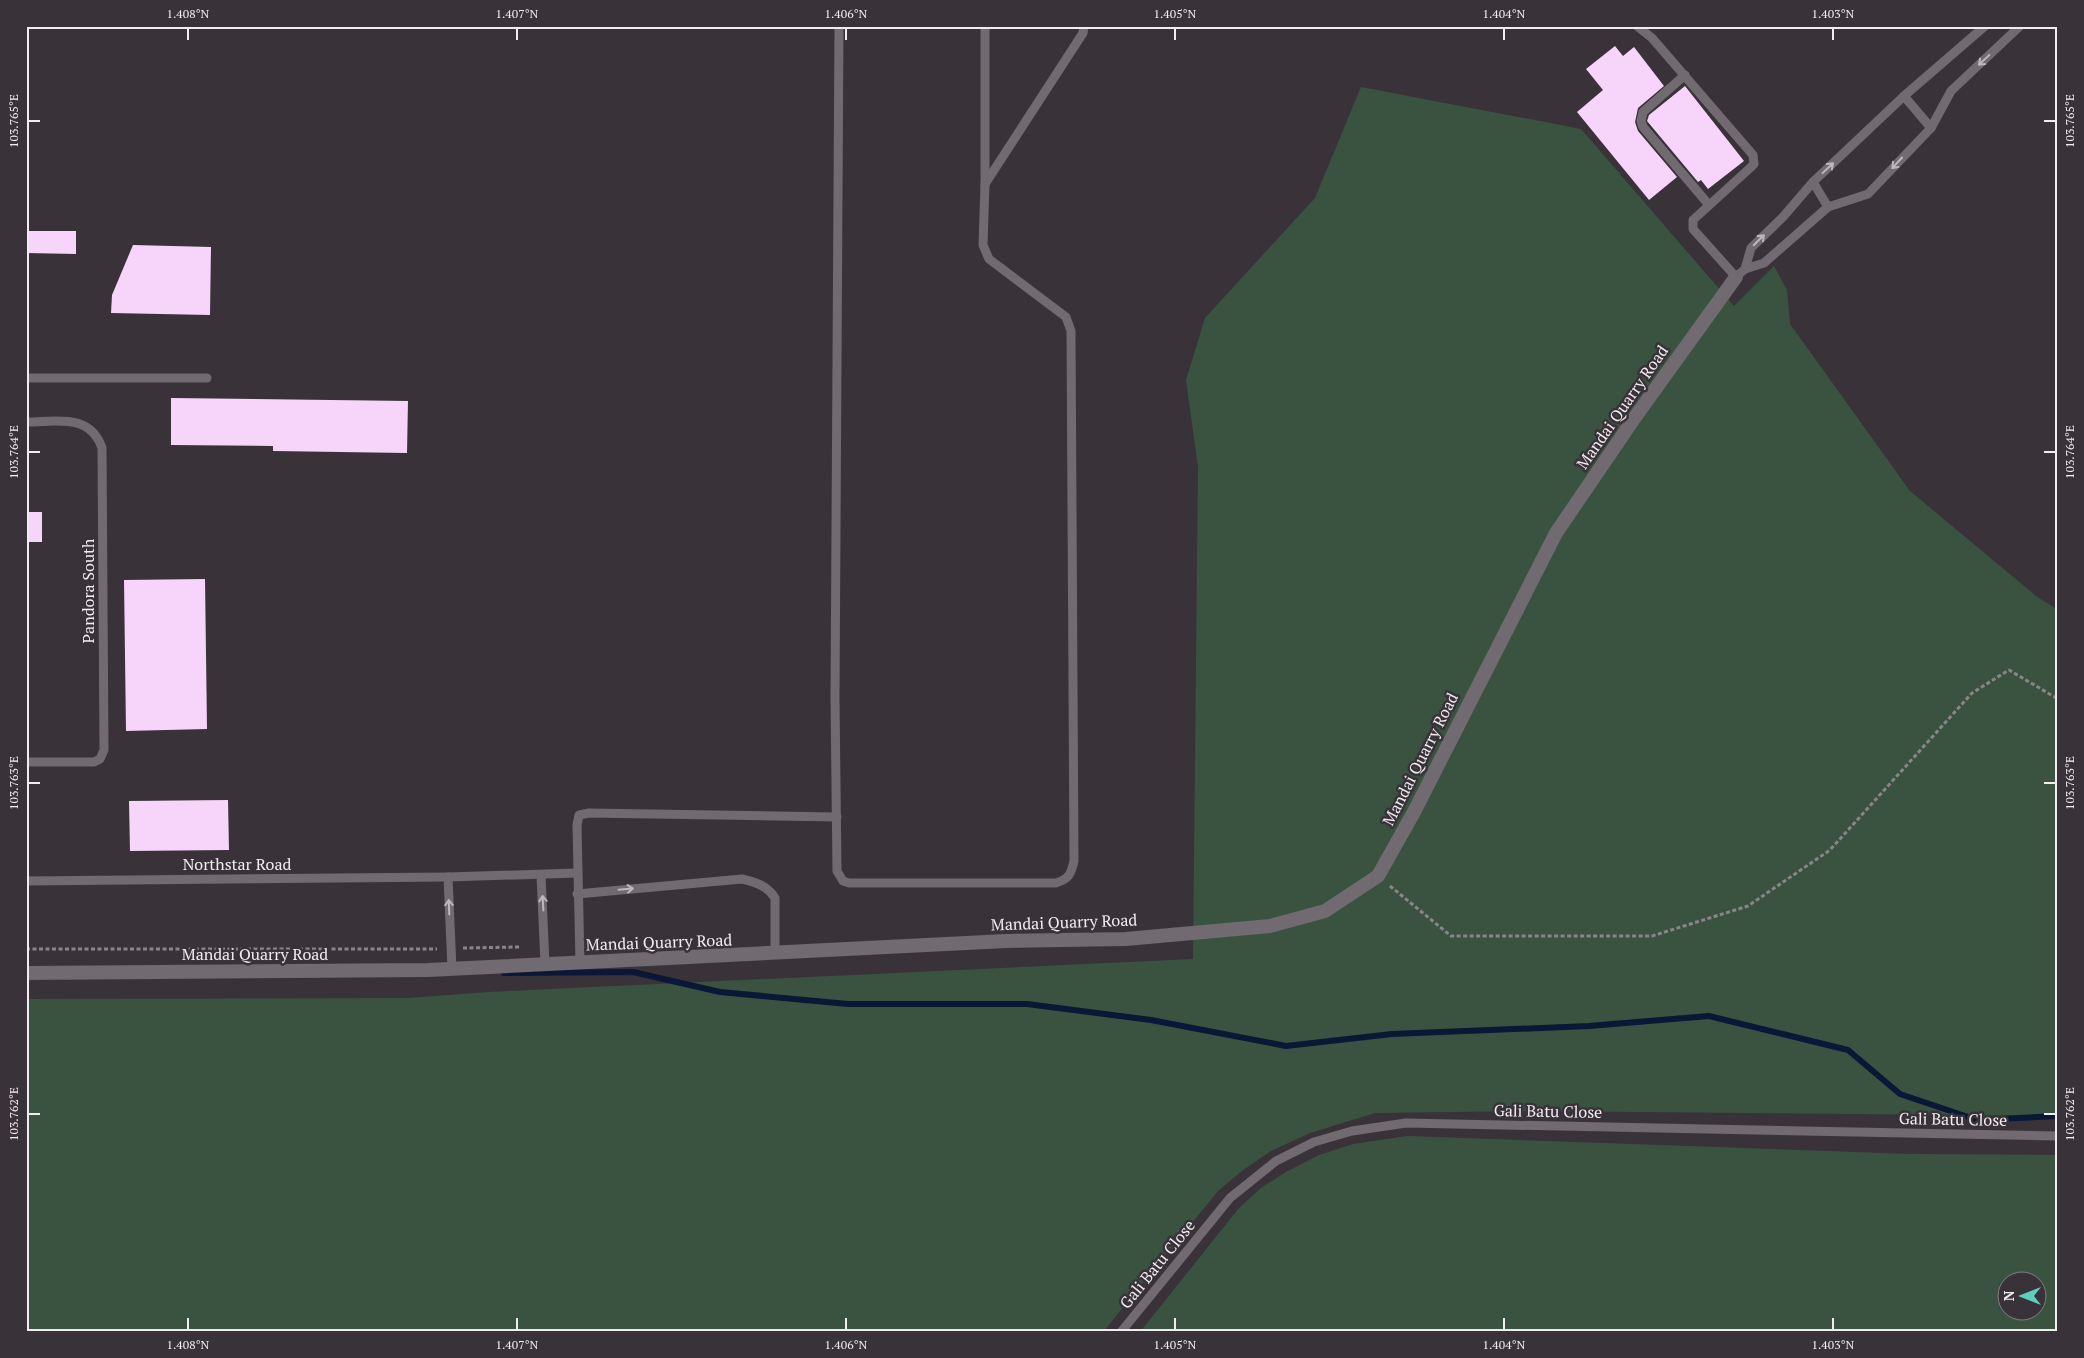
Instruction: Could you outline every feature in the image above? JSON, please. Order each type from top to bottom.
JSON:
[{"type":"street","name":"Mandai Quarry Road","points":[[26,973],[452,969],[1006,941],[1126,939],[1270,926],[1325,911],[1378,876],[1414,812],[1556,533],[1633,420],[1740,273]]},
{"type":"lane","points":[[839,26],[834,698],[837,871],[843,881],[849,883],[1056,883],[1065,880],[1071,874],[1074,861],[1071,331],[1066,316],[988,259],[983,245],[985,26]]},
{"type":"lane","points":[[985,184],[1083,33],[1084,26]]},
{"type":"lane","points":[[1637,26],[1652,38],[1685,75],[1754,159],[1750,168],[1692,220],[1693,229],[1740,273],[1764,263],[1828,207],[1868,194],[1931,128],[1951,91],[2020,26]]},
{"type":"lane","name":"Mandai Quarry Road","points":[[1740,273],[1751,248],[1783,217],[1813,182],[1904,96],[1985,26]]},
{"type":"lane","points":[[1685,75],[1643,112],[1641,121],[1709,205]]},
{"type":"lane","points":[[1904,96],[1931,128]]},
{"type":"lane","points":[[1813,182],[1828,207]]},
{"type":"lane","points":[[26,378],[207,378]]},
{"type":"lane","name":"Pandora South","points":[[26,422],[70,422],[89,427],[98,436],[102,448],[104,750],[100,759],[84,763],[26,762]]},
{"type":"lane","points":[[580,962],[577,894],[577,825],[579,815],[589,812],[837,817]]},
{"type":"lane","name":"Northstar Road","points":[[26,880],[448,877],[577,873]]},
{"type":"lane","points":[[542,875],[545,964]]},
{"type":"lane","points":[[448,877],[452,969]]},
{"type":"lane","points":[[577,894],[742,879],[753,881],[771,890],[775,898],[775,954]]},
{"type":"lane","name":"Gali Batu Close","points":[[1121,1332],[1230,1198],[1276,1161],[1314,1142],[1352,1131],[1406,1123],[2058,1136]]},
{"type":"path","points":[[1378,876],[1451,936],[1652,936],[1748,906],[1830,850],[1972,693],[2009,670],[2058,699]]},
{"type":"path","points":[[26,950],[452,949],[545,946]]},
{"type":"green space","points":[[1361,87],[1581,129],[1734,306],[1774,266],[1787,290],[1790,324],[1910,491],[2036,596],[2058,610],[2058,1116],[1534,1111],[1375,1113],[1310,1133],[1271,1151],[1243,1170],[1218,1191],[1103,1332],[26,1332],[26,999],[408,998],[489,992],[1193,959],[1198,467],[1186,380],[1205,318],[1315,198]]},
{"type":"green space","points":[[1407,1136],[1909,1154],[2058,1155],[2058,1332],[1140,1332],[1239,1208],[1261,1188],[1286,1172],[1319,1155],[1353,1144]]},
{"type":"building","points":[[1615,46],[1623,56],[1634,47],[1664,86],[1638,108],[1635,122],[1638,131],[1677,177],[1649,200],[1577,112],[1603,90],[1586,69]]},
{"type":"building","points":[[1685,86],[1744,161],[1708,189],[1701,180],[1698,182],[1647,121],[1649,115]]},
{"type":"building","points":[[26,231],[76,231],[76,254],[26,253]]},
{"type":"building","points":[[133,245],[211,247],[210,315],[111,313],[112,295]]},
{"type":"building","points":[[171,398],[408,401],[407,453],[273,451],[273,446],[171,445]]},
{"type":"building","points":[[26,512],[42,512],[42,542],[26,542]]},
{"type":"building","points":[[205,579],[207,729],[126,731],[124,580]]},
{"type":"building","points":[[228,800],[229,850],[130,851],[129,801]]},
{"type":"waterway","points":[[504,973],[633,972],[720,992],[848,1004],[1027,1004],[1151,1020],[1286,1046],[1392,1034],[1589,1026],[1709,1016],[1848,1050],[1900,1094],[1977,1120],[2058,1116]]}]
